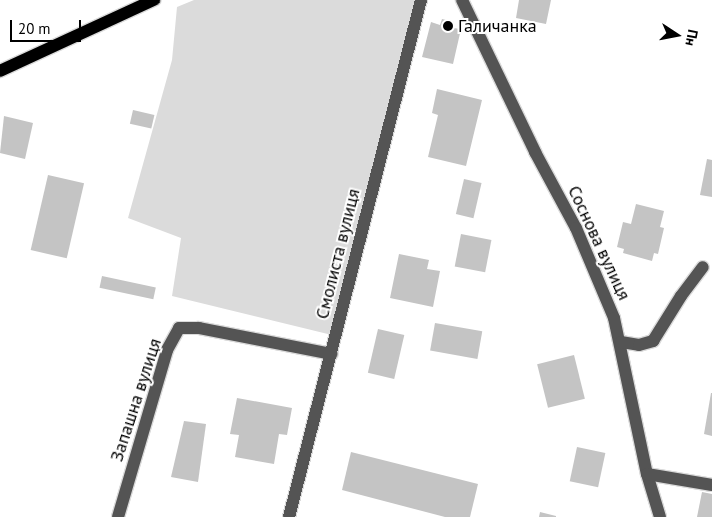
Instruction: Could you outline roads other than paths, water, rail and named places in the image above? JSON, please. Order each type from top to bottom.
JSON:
[{"type":"main road","points":[[0,71],[154,0]]},
{"type":"street","name":"Смолиста вулиця","points":[[290,517],[421,0]]},
{"type":"street","name":"Соснова вулиця","points":[[462,0],[535,152],[576,228],[614,318],[621,342],[647,474],[660,517]]},
{"type":"street","points":[[621,342],[639,345],[653,341],[680,296],[703,267]]},
{"type":"street","name":"Запашна вулиця","points":[[118,517],[167,350],[180,328],[199,328],[331,354]]},
{"type":"street","points":[[647,474],[712,485]]},
{"type":"place","name":"Галичанка","points":[[448,26]]}]
